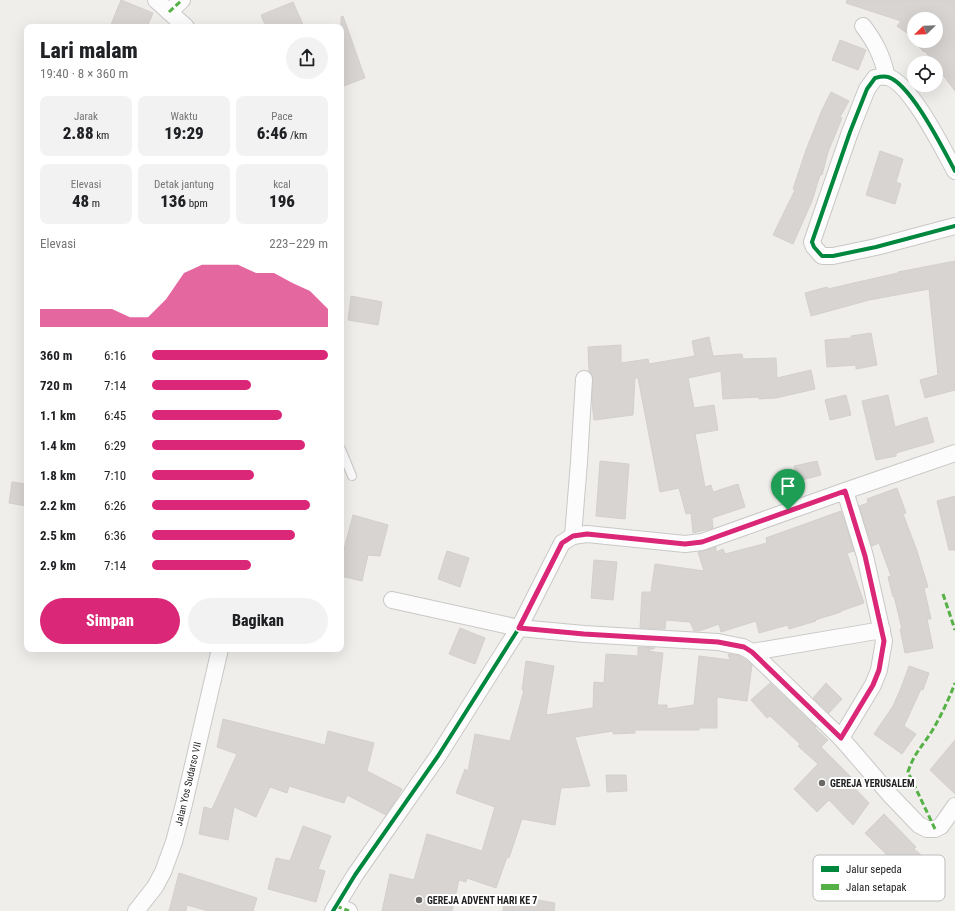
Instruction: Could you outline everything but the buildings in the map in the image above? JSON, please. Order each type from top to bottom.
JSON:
[{"type":"street","points":[[156,0],[183,24]]},
{"type":"street","points":[[170,12],[182,0]]},
{"type":"street","points":[[863,26],[878,49],[887,77]]},
{"type":"street","points":[[955,171],[932,129],[910,96],[897,82],[887,77],[875,78],[867,90],[850,132],[812,242],[814,247],[822,256],[833,256],[876,247],[955,226]]},
{"type":"street","points":[[573,536],[584,379]]},
{"type":"street","points":[[339,909],[356,875],[438,756],[519,628],[562,543],[573,536],[587,534],[685,544],[702,542],[955,453]]},
{"type":"street","points":[[841,738],[873,685],[879,670],[884,641],[865,556],[845,491]]},
{"type":"street","points":[[392,600],[519,628],[718,642],[744,647],[752,652],[841,738],[892,797],[919,824],[927,829],[935,829],[941,826],[955,806]]},
{"type":"street","points":[[752,652],[882,630]]},
{"type":"street","name":"Jalan Yos Sudarso VII","points":[[136,911],[155,887],[163,872],[174,842],[219,652]]},
{"type":"lane","points":[[344,456],[352,476]]},
{"type":"marked path","points":[[169,12],[182,0]]},
{"type":"marked path","points":[[943,594],[955,630]]},
{"type":"marked path","points":[[935,829],[908,772],[910,765],[939,719],[955,683]]},
{"type":"marked path","points":[[336,906],[349,911]]},
{"type":"cycle path","points":[[955,171],[926,118],[906,92],[897,82],[888,77],[875,78],[867,89],[850,132],[812,242],[814,247],[822,256],[833,256],[876,247],[955,226]]},
{"type":"cycle path","points":[[333,911],[355,875],[438,756],[519,628],[562,543],[573,536],[587,534],[685,544],[702,542],[845,491],[865,556],[884,641],[879,670],[873,685],[841,738]]},
{"type":"place","name":"GEREJA YERUSALEM","points":[[822,783]]},
{"type":"place","name":"GEREJA ADVENT HARI KE 7","points":[[419,900]]},
{"type":"route","points":[[845,491],[858,528],[873,588],[884,641],[879,670],[873,685],[841,738],[752,652],[744,647],[718,642],[673,638],[584,634],[519,628],[562,543],[573,536],[587,534],[685,544],[702,542],[788,510],[845,491]]}]
